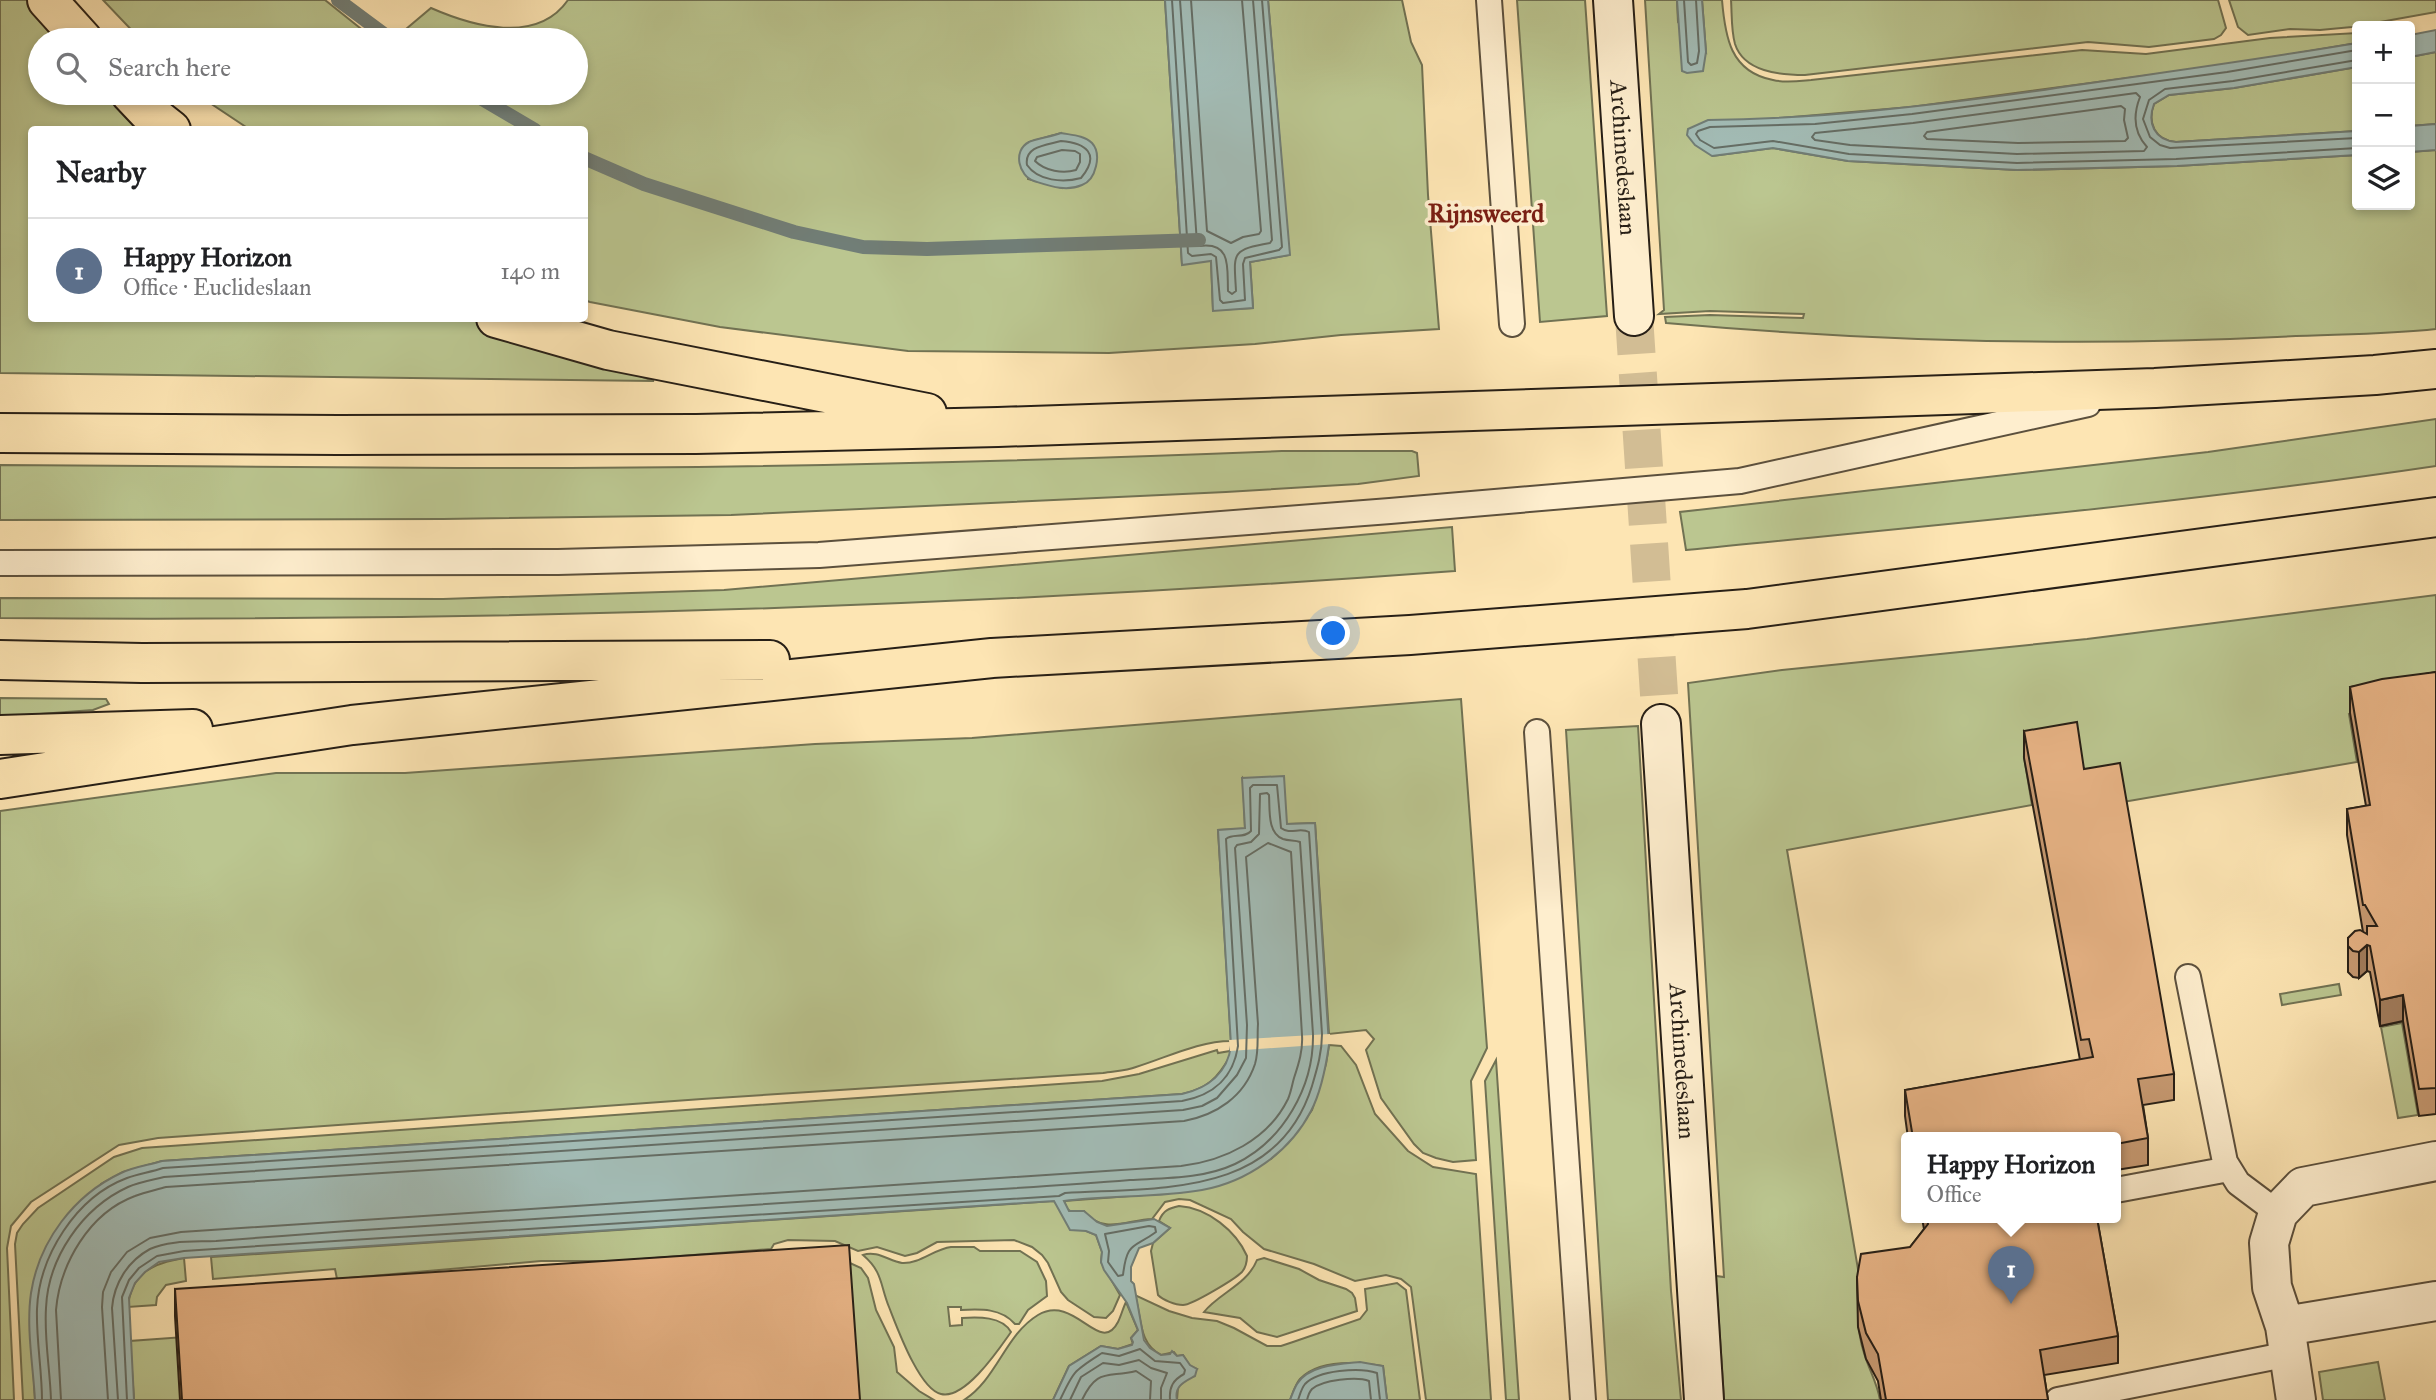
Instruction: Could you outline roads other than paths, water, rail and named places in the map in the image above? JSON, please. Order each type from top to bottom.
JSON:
[{"type":"highway","points":[[47,0],[72,28]]},
{"type":"highway","points":[[141,105],[166,126]]},
{"type":"highway","points":[[510,322],[608,350],[998,427]]},
{"type":"highway","points":[[0,433],[696,434],[998,427],[2155,388],[2375,376],[2436,369]]},
{"type":"highway","points":[[0,660],[156,663],[992,658],[1410,635],[1747,609],[2436,517]]},
{"type":"highway","points":[[0,779],[352,725],[992,658]]},
{"type":"highway","points":[[0,735],[352,725]]},
{"type":"main road","name":"Archimedeslaan","points":[[1613,0],[1634,316]]},
{"type":"main road","name":"Archimedeslaan","points":[[1661,724],[1704,1400]]},
{"type":"main road","points":[[2297,1400],[2287,1340],[2272,1287],[2269,1243],[2278,1213],[2303,1187],[2436,1161]]},
{"type":"main road","points":[[2287,1340],[2436,1301]]},
{"type":"lane","points":[[1489,0],[1512,324]]},
{"type":"lane","points":[[0,563],[544,562],[819,555],[1390,511],[1740,481],[2155,388]]},
{"type":"lane","points":[[1537,732],[1583,1400]]},
{"type":"lane","points":[[2188,977],[2225,1162],[2238,1183],[2278,1213]]},
{"type":"lane","points":[[2121,1188],[2229,1168]]},
{"type":"lane","points":[[2058,1400],[2287,1340]]},
{"type":"water","points":[[1165,0],[1268,0],[1290,255],[1250,262],[1253,308],[1213,311],[1211,261],[1182,265]]},
{"type":"water","points":[[1677,0],[1702,0],[1706,52],[1703,71],[1682,71]]},
{"type":"water","points":[[2436,30],[2436,52],[2415,56],[2415,34]]},
{"type":"water","points":[[2352,44],[2352,68],[2234,88],[2169,95],[2154,104],[2151,118],[2154,129],[2162,138],[2176,142],[2352,131],[2352,155],[2177,166],[2017,170],[1848,161],[1773,148],[1712,156],[1695,145],[1687,135],[1688,129],[1708,120],[1873,111],[2197,68]]},
{"type":"water","points":[[2436,124],[2436,150],[2415,152],[2415,126]]},
{"type":"water","points":[[1061,133],[1085,138],[1095,148],[1097,160],[1094,172],[1082,185],[1058,188],[1034,181],[1021,169],[1019,157],[1024,146],[1029,142]]},
{"type":"water","points":[[1284,776],[1287,824],[1315,823],[1329,1045],[1315,1104],[1302,1126],[1279,1152],[1266,1163],[1235,1180],[1185,1193],[1064,1201],[1069,1211],[1084,1211],[1097,1222],[1107,1226],[1154,1219],[1170,1228],[1153,1243],[1139,1248],[1131,1267],[1131,1281],[1134,1284],[1144,1340],[1150,1348],[1161,1355],[1170,1354],[1172,1351],[1177,1356],[1183,1355],[1190,1365],[1197,1369],[1195,1376],[1178,1388],[1177,1400],[1053,1400],[1069,1366],[1101,1346],[1118,1349],[1132,1345],[1131,1338],[1138,1330],[1127,1303],[1104,1270],[1096,1235],[1070,1230],[1054,1201],[184,1258],[159,1262],[135,1283],[129,1298],[134,1400],[35,1400],[30,1333],[31,1293],[35,1274],[51,1238],[74,1207],[104,1182],[121,1173],[162,1161],[1182,1094],[1200,1088],[1221,1071],[1226,1064],[1231,1045],[1218,830],[1245,828],[1242,778]]},
{"type":"water","points":[[1360,1362],[1383,1366],[1387,1400],[1290,1400],[1302,1378],[1316,1369]]},
{"type":"waterway","points":[[338,0],[376,28]]},
{"type":"waterway","points":[[492,105],[528,126]]},
{"type":"waterway","points":[[588,160],[644,184],[794,232],[863,247],[927,249],[1199,240]]},
{"type":"tunnel","points":[[1634,316],[1661,724]]},
{"type":"place","name":"Happy Horizon","points":[[2011,1304]]},
{"type":"district","name":"Rijnsweerd","points":[[1486,213]]}]
